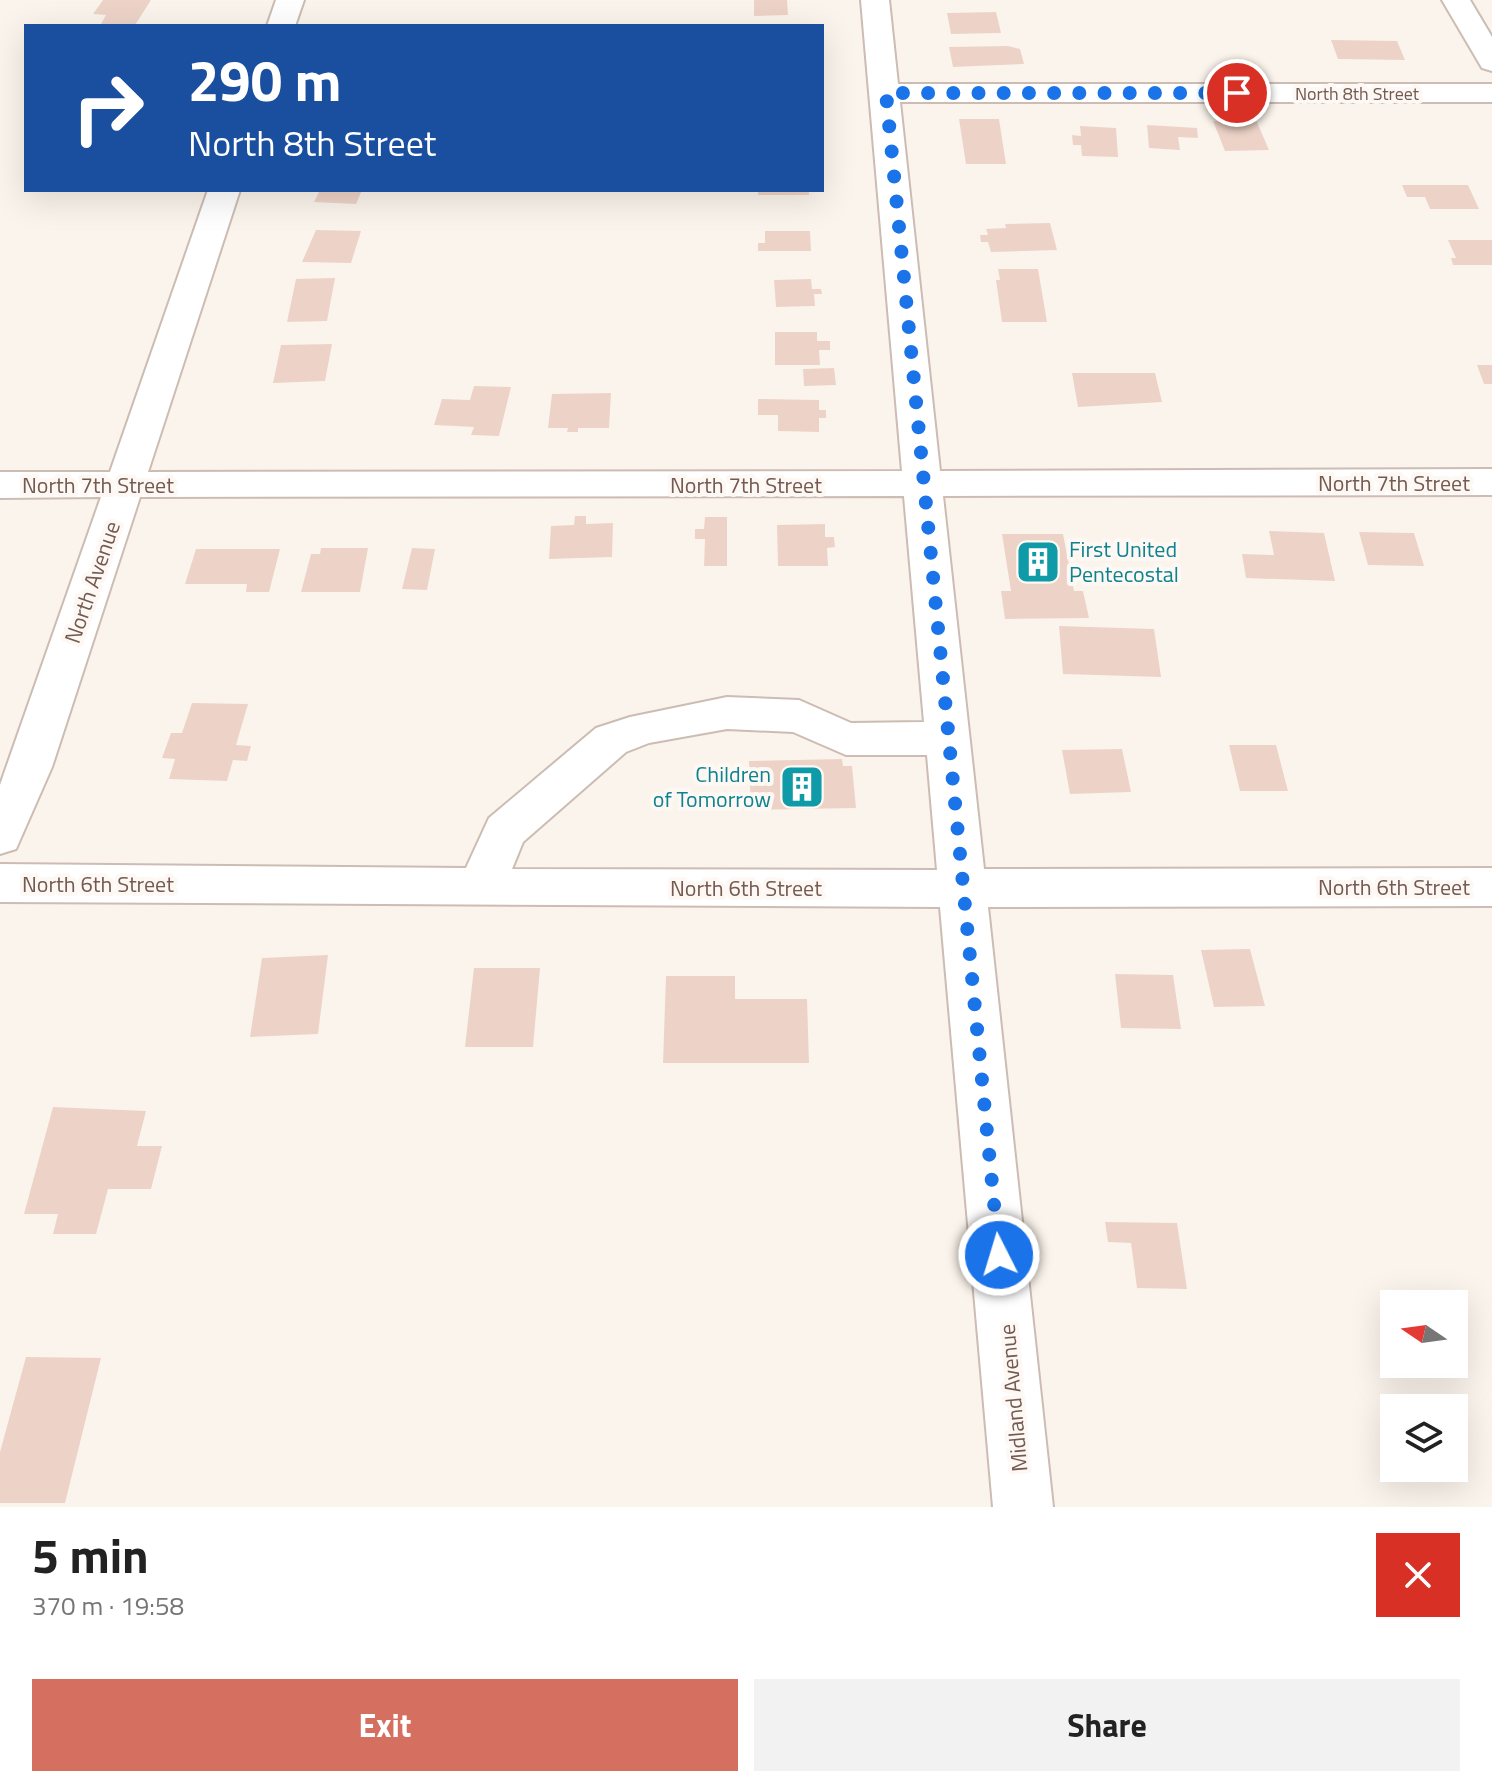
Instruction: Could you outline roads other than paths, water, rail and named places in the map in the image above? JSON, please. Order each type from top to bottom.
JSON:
[{"type":"street","points":[[282,24],[290,0]]},
{"type":"street","name":"Midland Avenue","points":[[875,0],[962,887],[970,941],[1023,1507]]},
{"type":"street","points":[[1456,0],[1492,62]]},
{"type":"street","name":"North 8th Street","points":[[886,93],[1492,93]]},
{"type":"street","name":"North Avenue","points":[[0,836],[30,767],[223,192]]},
{"type":"street","name":"North 7th Street","points":[[0,485],[1492,482]]},
{"type":"street","points":[[481,887],[505,831],[611,740],[645,728],[727,713],[799,716],[846,739],[948,738]]},
{"type":"street","name":"North 6th Street","points":[[0,883],[481,887],[1492,887]]},
{"type":"place","name":"First United Pentecostal","points":[[1038,562]]},
{"type":"place","name":"Children of Tomorrow","points":[[802,787]]}]
